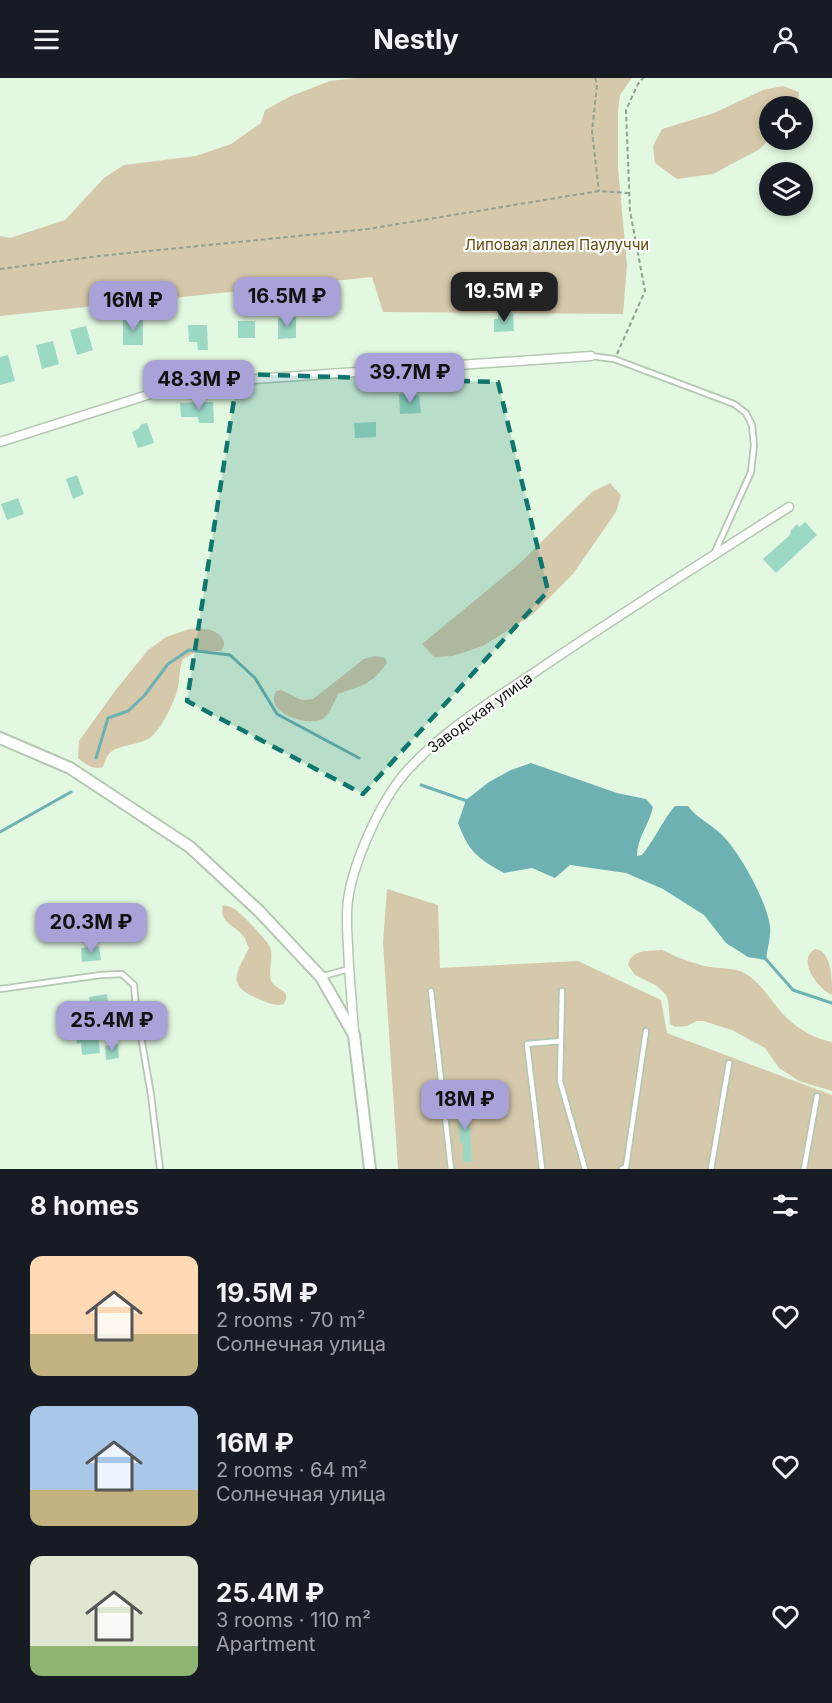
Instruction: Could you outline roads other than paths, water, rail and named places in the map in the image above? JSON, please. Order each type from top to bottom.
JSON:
[{"type":"street","points":[[0,442],[182,384],[591,356]]},
{"type":"street","name":"Заводская улица","points":[[354,1035],[349,969],[348,902],[353,876],[376,819],[404,774],[423,754],[477,711],[579,642],[789,507]]},
{"type":"street","points":[[0,738],[70,768],[190,847],[259,911],[321,977],[354,1035],[370,1169]]},
{"type":"lane","points":[[591,356],[614,359],[734,404],[746,413],[752,425],[754,445],[751,472],[713,556]]},
{"type":"lane","points":[[321,977],[349,969]]},
{"type":"lane","points":[[0,989],[122,974],[134,985],[160,1169]]},
{"type":"lane","points":[[431,991],[451,1169]]},
{"type":"lane","points":[[562,991],[560,1081],[585,1169]]},
{"type":"lane","points":[[622,1169],[626,1167],[646,1031]]},
{"type":"lane","points":[[542,1169],[527,1044],[561,1041]]},
{"type":"lane","points":[[711,1169],[729,1063]]},
{"type":"lane","points":[[804,1169],[816,1096]]},
{"type":"water","points":[[531,763],[617,793],[646,799],[653,807],[639,843],[637,856],[642,855],[675,806],[688,806],[716,829],[735,851],[764,904],[770,927],[766,960],[748,957],[726,943],[704,915],[663,889],[626,873],[570,865],[555,878],[532,868],[504,873],[480,858],[470,848],[458,823],[466,800],[489,782],[511,770]]},
{"type":"waterway","points":[[96,758],[108,718],[128,711],[144,696],[168,664],[189,650],[230,655],[255,678],[277,714],[359,758]]},
{"type":"waterway","points":[[421,785],[467,801]]},
{"type":"waterway","points":[[0,832],[71,792]]},
{"type":"waterway","points":[[764,957],[793,990],[832,1003]]},
{"type":"park label","name":"Липовая аллея Паулуччи","points":[[557,245]]}]
